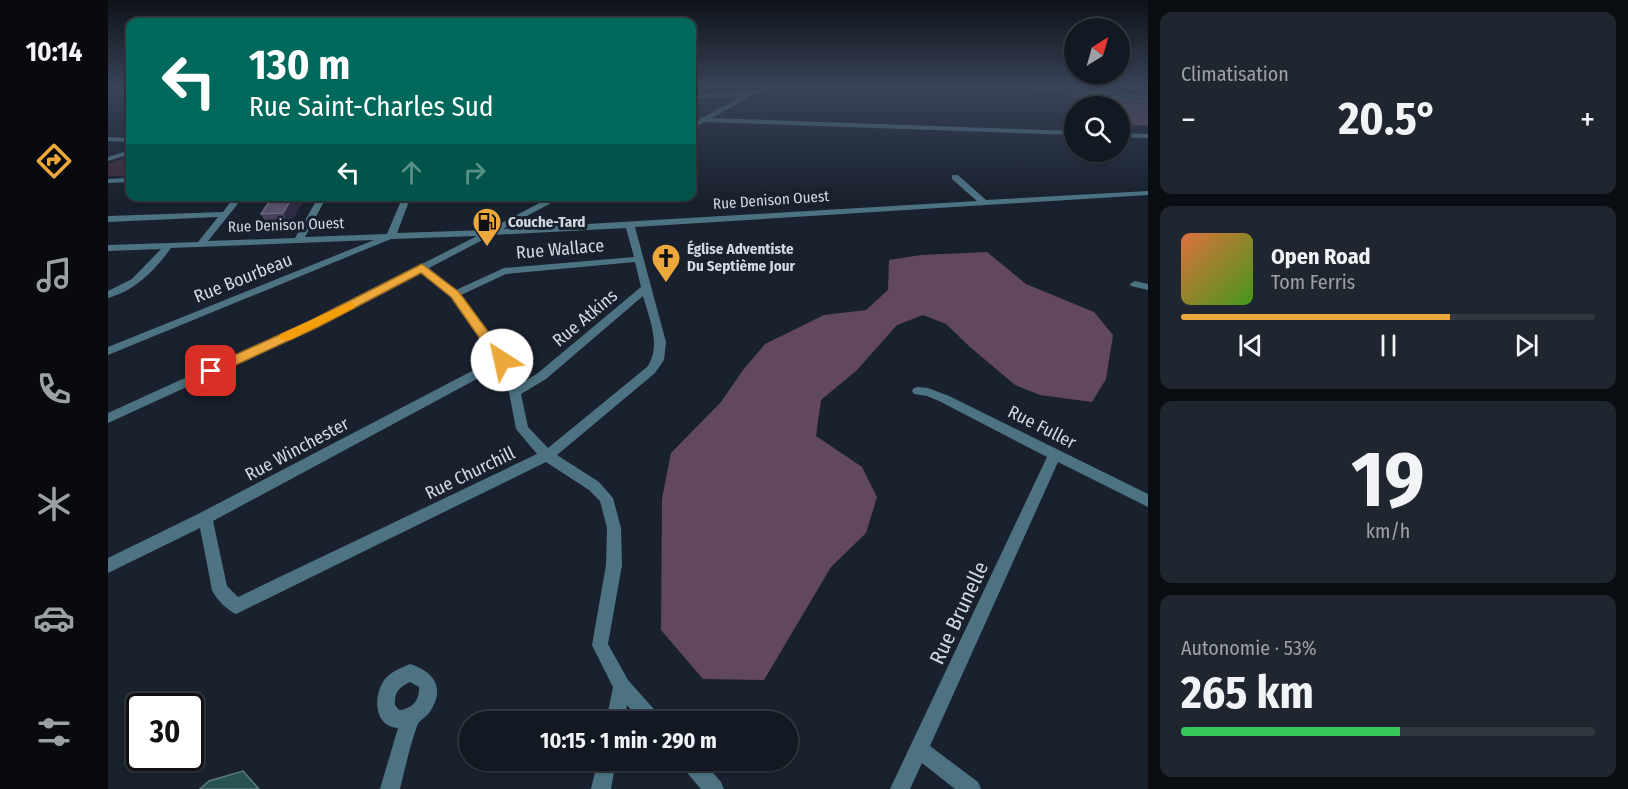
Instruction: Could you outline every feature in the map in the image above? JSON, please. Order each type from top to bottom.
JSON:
[{"type":"street","points":[[840,125],[1064,133]]},
{"type":"street","points":[[1130,135],[1148,136]]},
{"type":"street","points":[[108,138],[126,136]]},
{"type":"street","points":[[108,138],[126,140]]},
{"type":"street","points":[[108,138],[114,146],[108,157]]},
{"type":"street","points":[[108,157],[126,153]]},
{"type":"street","points":[[955,177],[983,202]]},
{"type":"street","points":[[108,181],[126,180]]},
{"type":"street","name":"Rue Denison Ouest","points":[[108,248],[546,230],[1148,193]]},
{"type":"street","points":[[202,243],[236,201]]},
{"type":"street","points":[[299,239],[320,201]]},
{"type":"street","points":[[391,236],[405,201]]},
{"type":"street","points":[[108,418],[314,324],[551,201]]},
{"type":"street","points":[[108,219],[226,214]]},
{"type":"street","points":[[526,214],[524,220],[526,226],[546,230]]},
{"type":"street","name":"Rue Churchill","points":[[205,518],[220,590],[237,606],[547,456],[651,370],[658,360],[660,342],[630,224]]},
{"type":"street","name":"Rue Bourbeau","points":[[108,351],[391,236]]},
{"type":"street","points":[[108,295],[132,285],[147,273],[169,244]]},
{"type":"street","name":"Rue Wallace","points":[[455,294],[504,271],[638,259]]},
{"type":"street","points":[[422,268],[455,294],[502,360],[514,392],[522,429],[547,456],[594,486],[606,498],[614,528],[614,565],[600,645],[622,686],[644,711]]},
{"type":"street","points":[[1135,284],[1148,287]]},
{"type":"street","name":"Rue Atkins","points":[[514,392],[542,376],[646,288]]},
{"type":"street","name":"Rue Winchester","points":[[108,566],[205,518],[502,360]]},
{"type":"street","name":"Rue Fuller","points":[[918,391],[928,392],[945,399],[1148,501]]},
{"type":"street","name":"Rue Brunelle","points":[[900,789],[1056,454]]},
{"type":"street","points":[[617,711],[622,686]]},
{"type":"street","points":[[390,789],[410,718]]},
{"type":"street","points":[[920,750],[971,789]]},
{"type":"street","points":[[601,789],[605,771]]},
{"type":"street","points":[[698,771],[714,789]]},
{"type":"shaded area","points":[[126,157],[126,176],[108,176],[108,164]]},
{"type":"shaded area","points":[[987,252],[1026,284],[1094,312],[1113,335],[1106,379],[1092,402],[1040,395],[1015,385],[946,324],[923,315],[897,325],[857,370],[821,400],[816,436],[862,467],[877,497],[866,533],[831,567],[764,680],[703,679],[661,630],[662,499],[671,453],[721,402],[743,370],[765,344],[824,315],[866,310],[888,290],[889,260],[921,255]]},
{"type":"shaded area","points":[[243,771],[259,789],[200,789],[209,781]]},
{"type":"building","points":[[270,201],[290,201],[283,213],[261,214]]},
{"type":"slow traffic","points":[[285,337],[350,305]]},
{"type":"place","name":"Couche-Tard","points":[[487,248]]},
{"type":"place","name":"Église Adventiste Du Septième Jour","points":[[666,284]]},
{"type":"route","points":[[211,371],[314,324],[422,268],[455,294],[502,360]]}]
